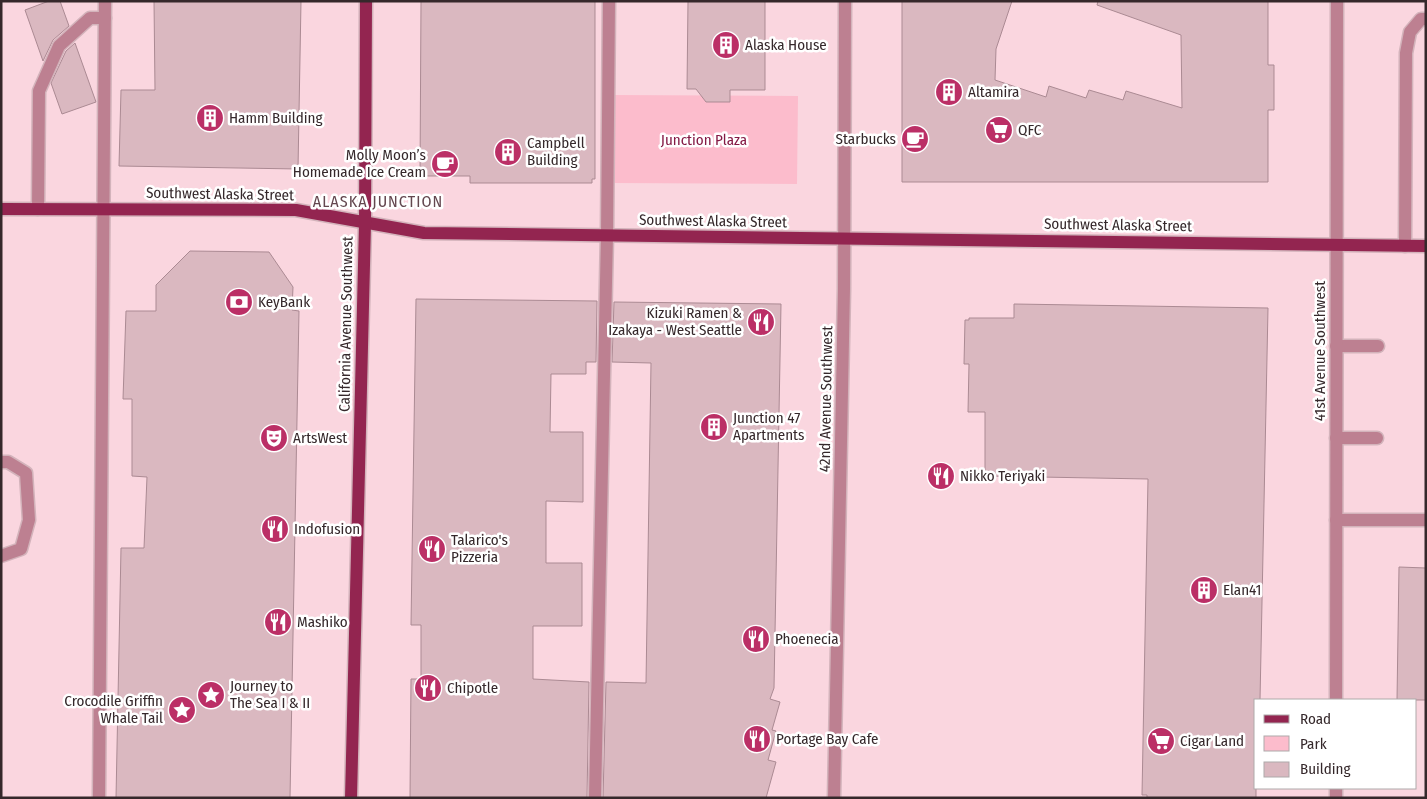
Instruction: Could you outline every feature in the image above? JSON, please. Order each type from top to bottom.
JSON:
[{"type":"main road","name":"California Avenue Southwest","points":[[350,798],[365,224],[366,1]]},
{"type":"main road","name":"Southwest Alaska Street","points":[[1,209],[296,210],[365,224],[424,233],[1426,246]]},
{"type":"street","points":[[99,798],[105,1]]},
{"type":"street","points":[[595,798],[607,236],[609,1]]},
{"type":"street","name":"42nd Avenue Southwest","points":[[834,798],[845,238],[845,1]]},
{"type":"street","name":"41st Avenue Southwest","points":[[1336,699],[1337,1]]},
{"type":"street","points":[[38,209],[39,91],[59,46],[90,18],[105,18]]},
{"type":"street","points":[[1405,246],[1406,53],[1410,32],[1421,19],[1426,19]]},
{"type":"street","points":[[1336,346],[1378,346]]},
{"type":"street","points":[[1336,438],[1377,438]]},
{"type":"street","points":[[1,462],[8,462],[26,473],[29,520],[20,549],[1,556]]},
{"type":"street","points":[[1336,520],[1426,520]]},
{"type":"green space","name":"Junction Plaza","points":[[612,95],[798,96],[797,184],[611,183]]},
{"type":"building","points":[[49,1],[60,1],[69,26],[53,40],[43,61],[25,10]]},
{"type":"building","points":[[154,1],[301,1],[298,169],[119,166],[121,90],[155,90]]},
{"type":"building","points":[[421,1],[595,1],[595,179],[592,179],[592,183],[470,183],[470,176],[420,176]]},
{"type":"building","name":"Alaska House","points":[[688,1],[765,1],[765,90],[730,90],[730,102],[706,102],[696,89],[687,89]]},
{"type":"building","name":"Altamira","points":[[902,1],[1012,1],[996,49],[995,80],[1046,97],[1049,86],[1086,98],[1089,90],[1123,100],[1126,91],[1182,108],[1181,35],[1097,5],[1098,1],[1268,1],[1268,65],[1274,65],[1274,110],[1268,110],[1268,182],[902,182]]},
{"type":"building","points":[[75,43],[96,102],[62,114],[51,83],[66,51]]},
{"type":"building","points":[[190,251],[269,252],[293,287],[292,310],[299,311],[290,798],[116,798],[121,548],[144,548],[147,477],[132,476],[132,399],[123,399],[126,311],[156,311],[156,285]]},
{"type":"building","points":[[416,299],[597,301],[596,362],[586,362],[586,374],[551,374],[550,432],[583,432],[583,502],[546,501],[546,563],[582,563],[582,626],[533,626],[533,679],[589,682],[587,798],[410,798],[411,679],[421,679],[421,625],[411,625]]},
{"type":"building","name":"Junction 47 Apartments","points":[[614,302],[781,304],[774,688],[770,699],[780,702],[772,730],[776,731],[768,760],[776,762],[766,798],[603,798],[606,682],[646,683],[651,363],[612,362]]},
{"type":"building","name":"Elan41","points":[[1014,304],[1268,308],[1260,699],[1254,699],[1254,789],[1256,789],[1256,798],[1147,798],[1147,795],[1142,795],[1148,479],[985,476],[985,412],[968,412],[969,364],[964,364],[965,320],[969,320],[969,318],[1014,318]]},
{"type":"building","points":[[1399,567],[1426,568],[1426,700],[1397,699]]},
{"type":"place","name":"Alaska House","points":[[726,45]]},
{"type":"place","name":"Altamira","points":[[949,92]]},
{"type":"place","name":"Hamm Building","points":[[210,118]]},
{"type":"place","name":"QFC","points":[[999,130]]},
{"type":"place","name":"Starbucks","points":[[915,139]]},
{"type":"place","name":"Campbell Building","points":[[508,152]]},
{"type":"place","name":"Molly Moon’s Homemade Ice Cream","points":[[445,164]]},
{"type":"place","name":"KeyBank","points":[[239,302]]},
{"type":"place","name":"Kizuki Ramen & Izakaya - West Seattle","points":[[761,322]]},
{"type":"place","name":"Junction 47 Apartments","points":[[714,427]]},
{"type":"place","name":"ArtsWest","points":[[274,438]]},
{"type":"place","name":"Nikko Teriyaki","points":[[941,476]]},
{"type":"place","name":"Indofusion","points":[[275,529]]},
{"type":"place","name":"Talarico's Pizzeria","points":[[432,549]]},
{"type":"place","name":"Elan41","points":[[1204,590]]},
{"type":"place","name":"Mashiko","points":[[278,622]]},
{"type":"place","name":"Phoenecia","points":[[756,639]]},
{"type":"place","name":"Chipotle","points":[[428,688]]},
{"type":"place","name":"Journey to The Sea I & II","points":[[211,695]]},
{"type":"place","name":"Crocodile Griffin Whale Tail","points":[[182,710]]},
{"type":"place","name":"Portage Bay Cafe","points":[[757,739]]},
{"type":"place","name":"Cigar Land","points":[[1161,741]]},
{"type":"district","name":"ALASKA JUNCTION","points":[[378,201]]}]
